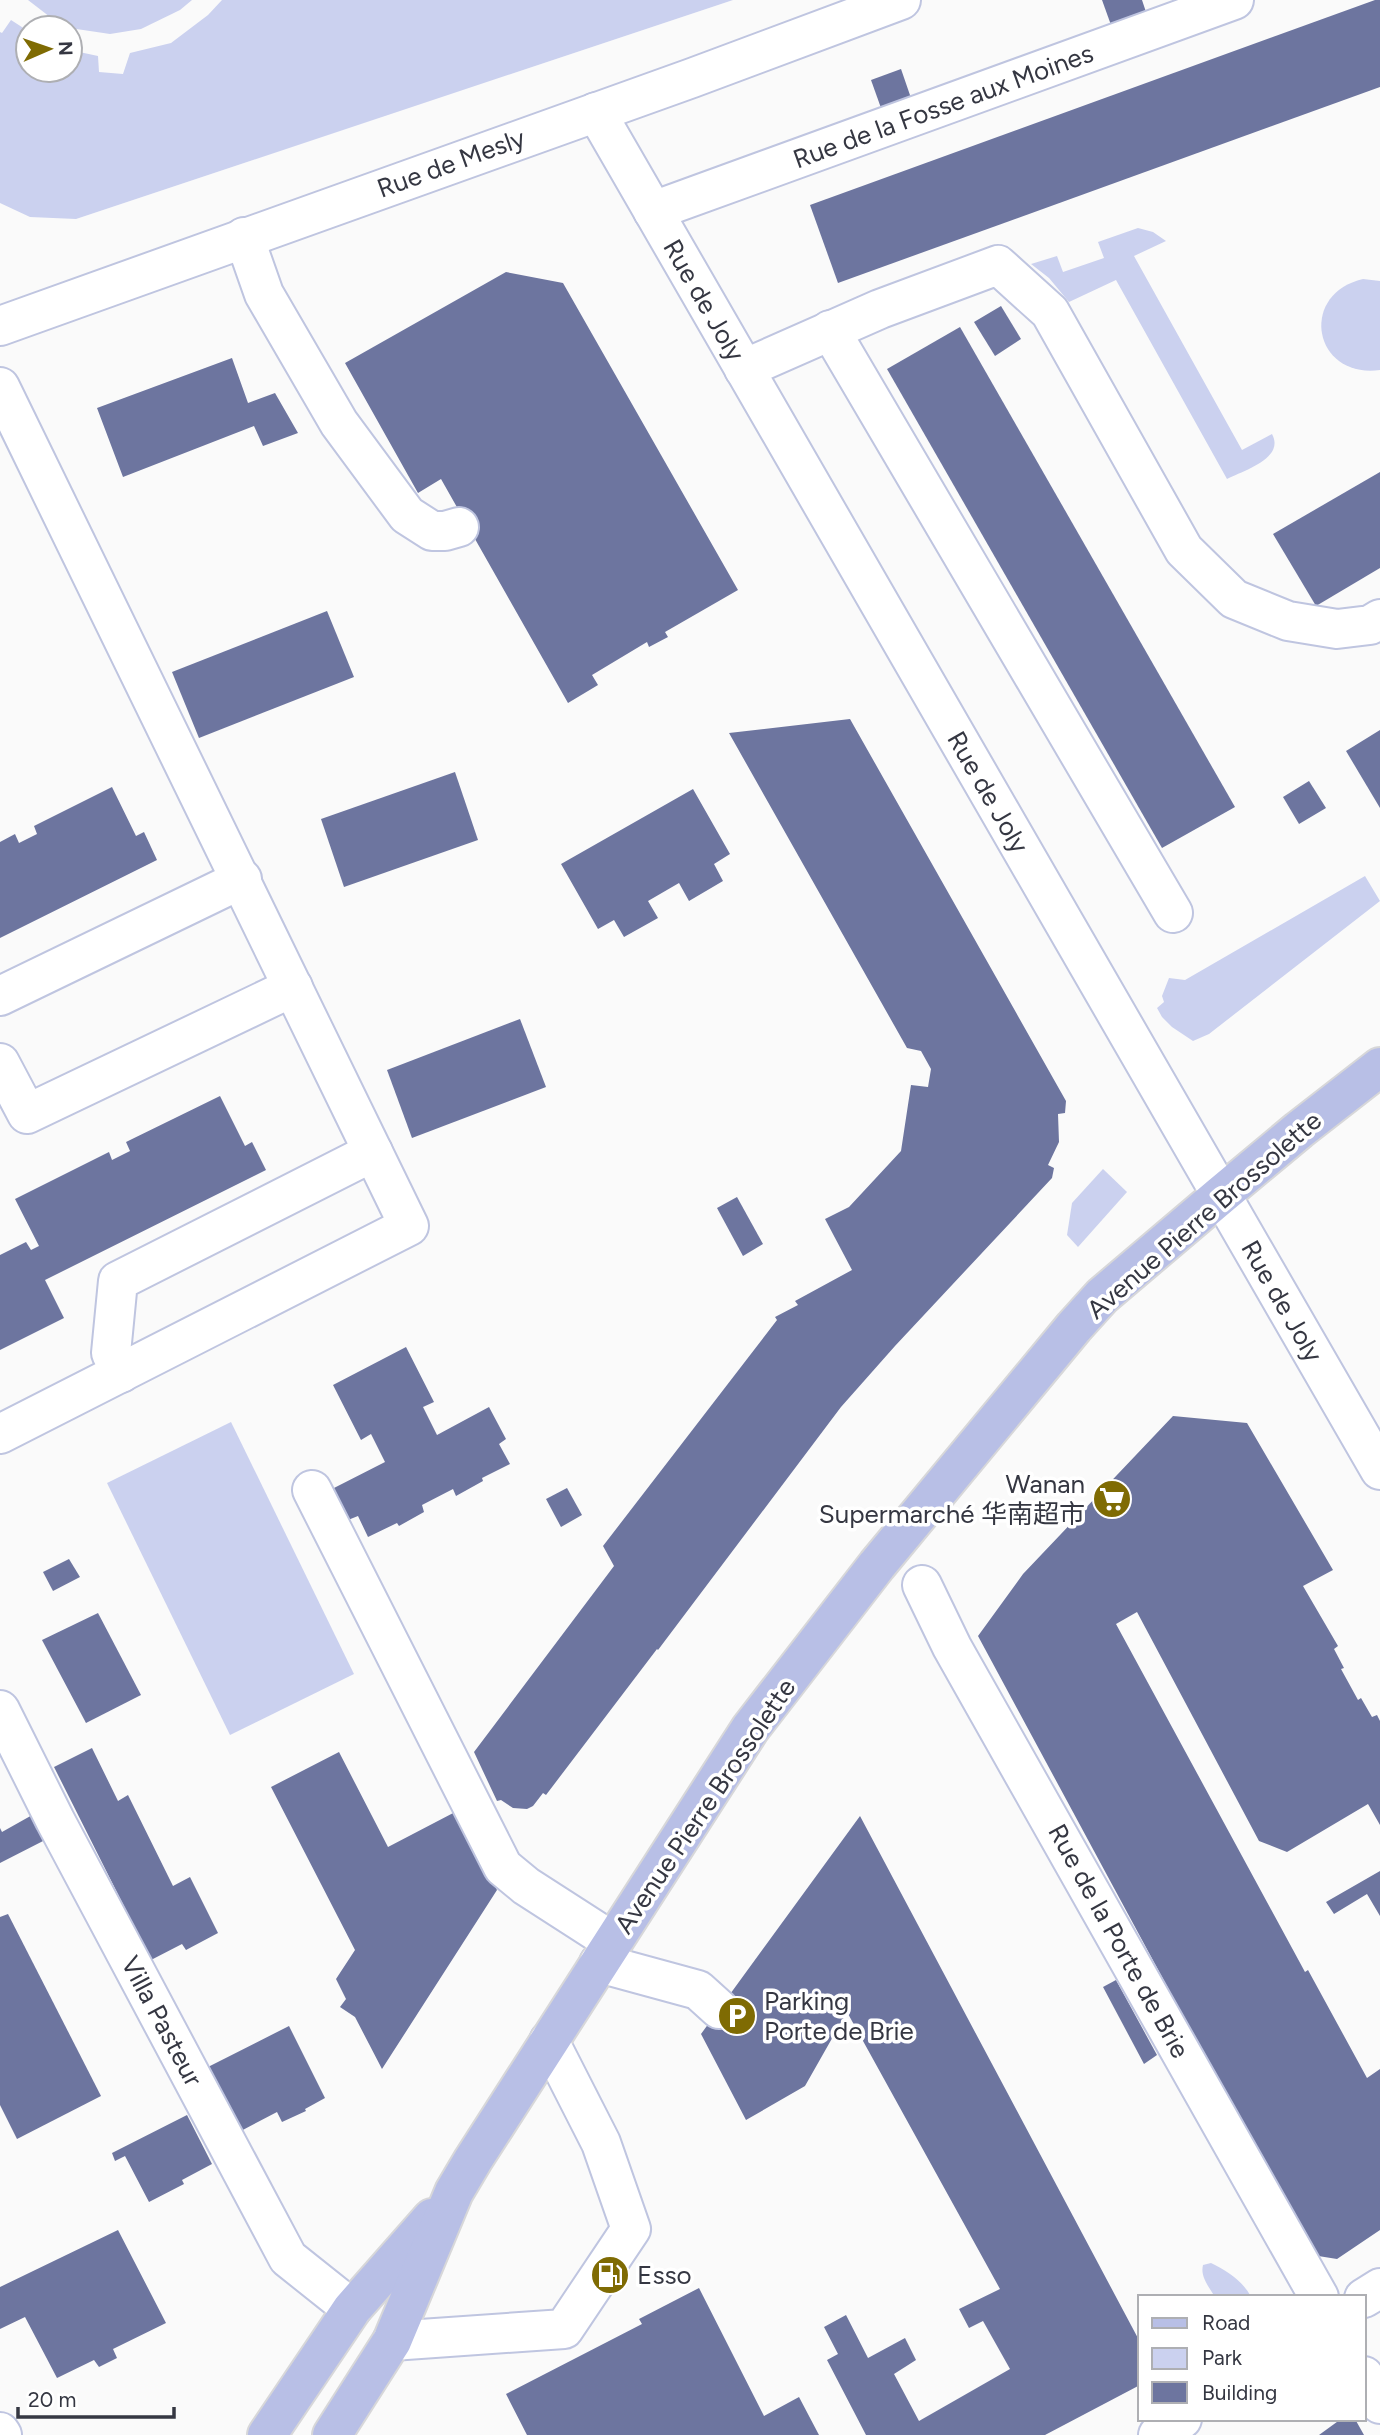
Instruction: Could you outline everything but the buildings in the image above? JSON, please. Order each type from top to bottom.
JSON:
[{"type":"main road","name":"Avenue Pierre Brossolette","points":[[267,2435],[352,2309],[454,2192],[750,1729],[877,1565],[1102,1296],[1221,1195],[1375,1081]]},
{"type":"main road","name":"Avenue Pierre Brossolette","points":[[332,2435],[392,2342],[454,2192]]},
{"type":"street","name":"Rue de Mesly","points":[[0,326],[901,0]]},
{"type":"street","name":"Rue de la Fosse aux Moines","points":[[653,211],[1234,0]]},
{"type":"street","name":"Rue de Joly","points":[[596,112],[1380,1471]]},
{"type":"street","points":[[244,237],[264,294],[339,423],[407,515],[432,531],[459,527]]},
{"type":"street","points":[[744,369],[830,330],[998,265],[1050,312],[1184,550],[1234,598],[1288,621],[1337,629],[1370,625],[1380,619]]},
{"type":"street","points":[[830,330],[1173,913]]},
{"type":"street","points":[[0,387],[409,1226],[0,1434]]},
{"type":"street","points":[[0,996],[242,879]]},
{"type":"street","points":[[0,1063],[27,1114],[293,987]]},
{"type":"street","points":[[121,1373],[111,1353],[118,1280],[373,1152]]},
{"type":"street","points":[[312,1490],[503,1867],[606,1952],[698,1990],[719,2008]]},
{"type":"street","name":"Rue de la Porte de Brie","points":[[922,1585],[953,1647],[1318,2295]]},
{"type":"street","name":"Villa Pasteur","points":[[0,1710],[55,1820],[288,2258],[352,2309]]},
{"type":"street","points":[[392,2342],[564,2329],[631,2229],[601,2143],[549,2041]]},
{"type":"street","points":[[1366,2380],[1380,2404]]},
{"type":"street","points":[[1157,2435],[1179,2421]]},
{"type":"green space","points":[[28,0],[192,0],[180,10],[141,29],[110,34],[84,30],[84,14],[46,14]]},
{"type":"green space","points":[[222,0],[733,0],[76,219],[30,217],[0,203],[0,32],[2,33],[11,20],[14,22],[14,84],[84,84],[84,53],[98,56],[99,72],[123,74],[130,53],[171,43],[208,15]]},
{"type":"green space","points":[[1138,228],[1153,232],[1166,241],[1134,256],[1242,450],[1272,434],[1275,442],[1273,450],[1261,462],[1227,479],[1116,280],[1069,302],[1049,278],[1031,264],[1057,256],[1063,272],[1104,258],[1098,242]]},
{"type":"green space","points":[[1363,279],[1380,281],[1380,370],[1357,369],[1340,362],[1328,349],[1322,334],[1322,317],[1329,301],[1342,288]]},
{"type":"green space","points":[[1365,876],[1380,901],[1209,1034],[1193,1041],[1162,1017],[1157,1008],[1164,1002],[1162,996],[1169,978],[1185,980]]},
{"type":"green space","points":[[1103,1169],[1127,1192],[1078,1247],[1067,1235],[1072,1203]]},
{"type":"green space","points":[[231,1422],[354,1674],[230,1735],[107,1483]]},
{"type":"green space","points":[[1211,2263],[1223,2269],[1244,2286],[1250,2295],[1214,2295],[1203,2274],[1203,2265]]},
{"type":"place","name":"Wanan Supermarché 华南超市","points":[[1112,1499]]},
{"type":"place","name":"Parking Porte de Brie","points":[[737,2016]]},
{"type":"place","name":"Esso","points":[[610,2275]]}]
